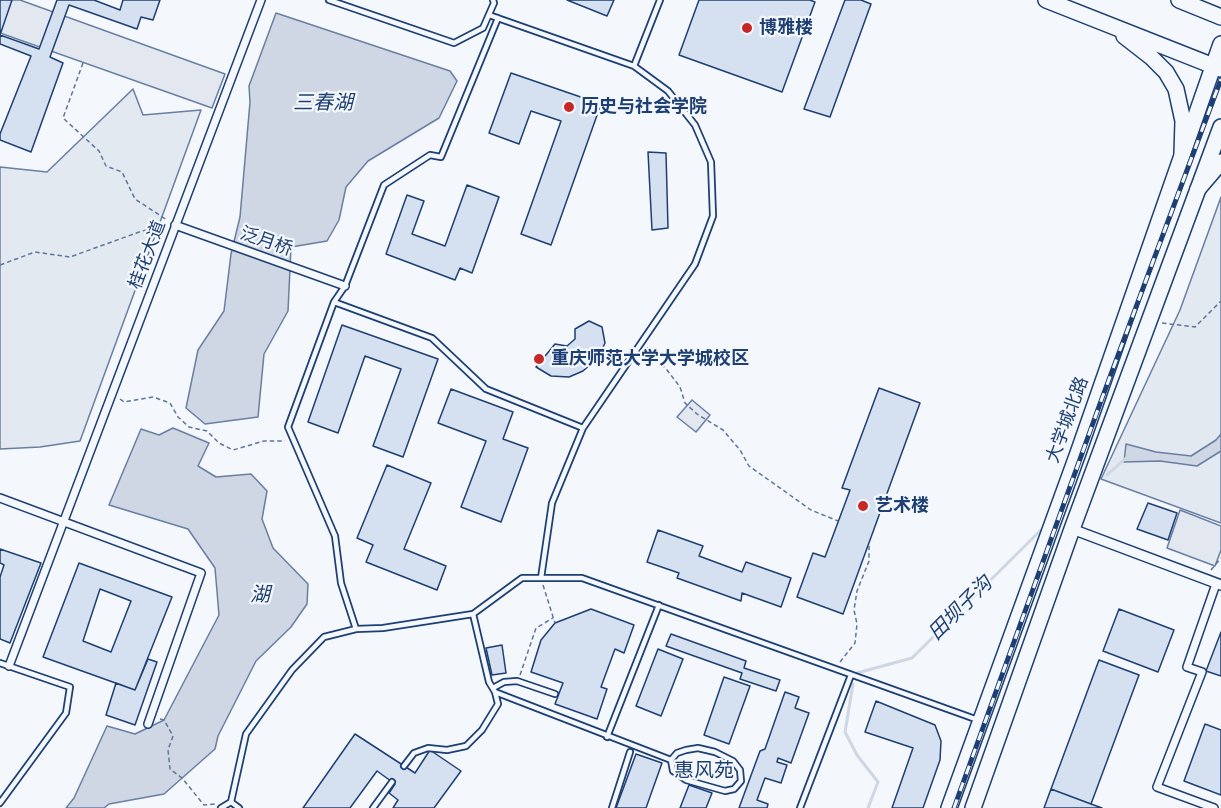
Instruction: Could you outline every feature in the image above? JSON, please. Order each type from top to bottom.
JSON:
[{"type":"main road","points":[[1046,0],[1217,68]]},
{"type":"main road","points":[[1179,0],[1221,16]]},
{"type":"main road","points":[[1113,26],[1151,57],[1166,72],[1176,89],[1184,121],[1182,154]]},
{"type":"main road","name":"大学城北路","points":[[949,808],[1078,453],[1182,154],[1217,68],[1221,44]]},
{"type":"main road","points":[[973,808],[1098,458],[1221,127]]},
{"type":"main road","points":[[1198,189],[1221,162]]},
{"type":"main road","points":[[1114,348],[1136,356]]},
{"type":"street","name":"桂花大道","points":[[9,666],[261,0]]},
{"type":"street","name":"泛月桥","points":[[175,225],[345,286]]},
{"type":"street","points":[[0,498],[201,573],[148,724]]},
{"type":"street","points":[[1074,524],[1219,584],[1186,667],[1202,672],[1157,787],[1214,808]]},
{"type":"lane","points":[[329,0],[454,43],[483,28],[494,3],[493,0]]},
{"type":"lane","points":[[634,66],[660,0]]},
{"type":"lane","points":[[489,15],[634,66],[668,91],[695,125],[711,162],[713,216],[694,264],[583,428],[552,502],[541,578]]},
{"type":"lane","points":[[356,629],[341,583],[335,536],[288,427],[334,302],[345,286],[384,185],[430,155],[441,157],[498,18]]},
{"type":"lane","points":[[334,302],[432,338],[486,389],[583,428]]},
{"type":"lane","points":[[232,805],[246,734],[292,670],[324,637],[356,629],[383,628],[473,614],[522,578],[582,578],[832,669],[981,720]]},
{"type":"lane","points":[[607,736],[659,605]]},
{"type":"lane","points":[[404,766],[414,753],[428,748],[447,750],[466,746],[482,729],[498,704],[489,682],[473,614]]},
{"type":"lane","points":[[0,663],[70,687],[66,713],[0,804]]},
{"type":"lane","points":[[800,808],[851,675]]},
{"type":"lane","points":[[494,690],[504,682],[517,681],[555,694]]},
{"type":"lane","points":[[494,690],[671,760]]},
{"type":"lane","points":[[698,748],[715,752],[733,761],[740,770],[741,781],[734,789],[725,791],[686,780],[673,771],[671,760],[677,753],[686,750],[698,748]]},
{"type":"lane","points":[[612,808],[630,752]]},
{"type":"lane","points":[[373,808],[392,782]]},
{"type":"lane","points":[[221,808],[232,805],[239,808]]},
{"type":"path","points":[[83,63],[63,118],[99,151],[106,166],[122,171],[135,199],[175,225]]},
{"type":"path","points":[[0,265],[36,252],[70,257],[142,231],[175,225]]},
{"type":"path","points":[[1149,322],[1195,327],[1221,301]]},
{"type":"path","points":[[647,334],[648,350],[680,387],[685,403],[697,414],[723,430],[740,450],[749,466],[812,510],[838,521]]},
{"type":"path","points":[[112,393],[124,402],[153,398],[170,403],[178,417],[189,427],[207,431],[219,443],[233,450],[264,441],[294,441]]},
{"type":"path","points":[[832,669],[855,643],[857,624],[854,610],[857,591],[869,561],[869,543]]},
{"type":"path","points":[[1204,578],[1221,558]]},
{"type":"path","points":[[541,578],[555,623]]},
{"type":"path","points":[[517,681],[536,628],[553,618]]},
{"type":"path","points":[[164,720],[173,736],[168,750],[170,769],[182,778],[204,805],[232,805]]},
{"type":"shaded area","points":[[0,0],[20,0],[225,74],[212,108],[0,33]]},
{"type":"shaded area","points":[[133,89],[143,115],[201,110],[80,441],[40,447],[0,449],[0,167],[47,172]]},
{"type":"shaded area","points":[[1221,197],[1221,523],[1101,479],[1180,310]]},
{"type":"shaded area","points":[[692,400],[710,415],[696,432],[677,417]]},
{"type":"shaded area","points":[[1180,510],[1221,526],[1221,550],[1215,566],[1167,548]]},
{"type":"water","name":"三春湖","points":[[276,13],[450,71],[457,81],[439,118],[368,161],[346,187],[339,220],[327,241],[291,247],[288,311],[264,354],[258,417],[205,424],[186,408],[198,350],[224,311],[231,254],[240,217],[250,102],[249,86]]},
{"type":"water","name":"湖","points":[[173,428],[209,443],[198,466],[216,477],[251,474],[267,491],[262,519],[273,548],[308,584],[307,604],[291,627],[256,661],[218,736],[215,749],[164,794],[109,804],[104,808],[66,808],[74,798],[107,726],[135,734],[164,720],[219,615],[215,568],[188,529],[109,505],[141,429],[159,435]]},
{"type":"water","points":[[1221,434],[1221,451],[1197,466],[1160,461],[1124,462],[1126,444],[1156,452],[1191,456],[1216,440]]},
{"type":"building","points":[[0,0],[12,0],[0,35]]},
{"type":"building","points":[[57,0],[94,0],[120,10],[123,0],[160,0],[153,20],[141,17],[137,29],[69,5],[50,57],[63,63],[31,152],[0,140],[0,134],[31,56],[0,44],[0,35],[39,49]]},
{"type":"building","points":[[567,0],[614,0],[607,16]]},
{"type":"building","name":"博雅楼","points":[[699,0],[810,0],[815,2],[782,92],[679,55]]},
{"type":"building","points":[[845,0],[861,0],[871,4],[830,117],[804,109]]},
{"type":"building","points":[[511,73],[601,104],[551,245],[521,234],[561,121],[531,111],[519,144],[489,133]]},
{"type":"building","points":[[648,152],[666,153],[668,228],[652,230]]},
{"type":"building","points":[[467,185],[499,197],[472,273],[460,268],[455,280],[386,254],[407,195],[424,201],[412,234],[445,246]]},
{"type":"building","points":[[589,321],[602,327],[605,343],[598,358],[583,371],[569,377],[551,376],[536,367],[555,344],[567,346],[575,339],[575,329]]},
{"type":"building","points":[[342,325],[438,359],[403,457],[373,446],[401,369],[365,356],[338,433],[308,422]]},
{"type":"building","name":"艺术楼","points":[[879,388],[920,403],[843,614],[797,597],[813,553],[825,557],[850,490],[842,488]]},
{"type":"building","points":[[451,389],[513,412],[503,439],[528,448],[501,522],[461,507],[486,441],[438,423]]},
{"type":"building","points":[[387,465],[431,483],[404,549],[446,566],[437,590],[366,562],[373,545],[357,538]]},
{"type":"building","points":[[1148,503],[1177,513],[1168,540],[1137,529]]},
{"type":"building","points":[[658,530],[703,546],[699,556],[742,572],[746,562],[791,578],[781,607],[742,593],[741,601],[677,578],[679,573],[647,562]]},
{"type":"building","points":[[0,549],[41,563],[10,643],[0,639],[0,577],[4,565],[0,563]]},
{"type":"building","points":[[79,563],[172,597],[135,690],[43,657]],"holes":[[[100,589],[131,601],[111,652],[83,641]]]},
{"type":"building","points":[[591,609],[634,625],[624,653],[615,649],[601,687],[607,689],[597,719],[555,704],[563,683],[531,672],[541,640],[555,623]]},
{"type":"building","points":[[1119,609],[1174,630],[1158,672],[1103,651]]},
{"type":"building","points":[[1221,632],[1221,676],[1206,671]]},
{"type":"building","points":[[671,634],[746,661],[744,668],[780,680],[776,691],[740,679],[742,673],[666,646]]},
{"type":"building","points":[[502,645],[506,673],[492,675],[486,648]]},
{"type":"building","points":[[658,649],[683,659],[661,716],[636,706]]},
{"type":"building","points":[[148,659],[157,662],[135,725],[106,715],[116,683],[135,690]]},
{"type":"building","points":[[1099,660],[1139,675],[1091,804],[1051,789]]},
{"type":"building","points":[[724,677],[750,686],[729,744],[704,735]]},
{"type":"building","points":[[785,692],[799,697],[795,708],[809,713],[791,763],[778,758],[777,762],[787,765],[781,783],[765,778],[757,800],[768,804],[767,808],[739,808],[760,751],[765,749]]},
{"type":"building","points":[[876,701],[935,725],[941,741],[940,760],[923,808],[892,808],[913,748],[865,732]]},
{"type":"building","points":[[1205,724],[1221,730],[1221,795],[1184,781]]},
{"type":"building","points":[[355,734],[415,773],[430,750],[461,771],[434,808],[393,808],[398,800],[389,793],[395,784],[377,771],[350,808],[303,808]]},
{"type":"building","points":[[636,754],[662,763],[646,808],[616,808]]},
{"type":"building","points":[[689,785],[712,793],[706,808],[680,808]]},
{"type":"building","points":[[1051,789],[1091,804],[1102,808],[1044,808]]},
{"type":"waterway","name":"田坝子沟","points":[[1107,475],[1126,458]]},
{"type":"waterway","name":"田坝子沟","points":[[857,673],[912,658],[1045,526]]},
{"type":"waterway","name":"田坝子沟","points":[[853,684],[845,732],[857,755],[878,782],[868,808]]},
{"type":"railway","points":[[954,808],[1101,401],[1221,79]]},
{"type":"place","name":"博雅楼","points":[[747,28]]},
{"type":"place","name":"历史与社会学院","points":[[569,107]]},
{"type":"place","name":"重庆师范大学大学城校区","points":[[539,359]]},
{"type":"place","name":"艺术楼","points":[[863,506]]},
{"type":"district","name":"惠风苑","points":[[704,772]]}]
